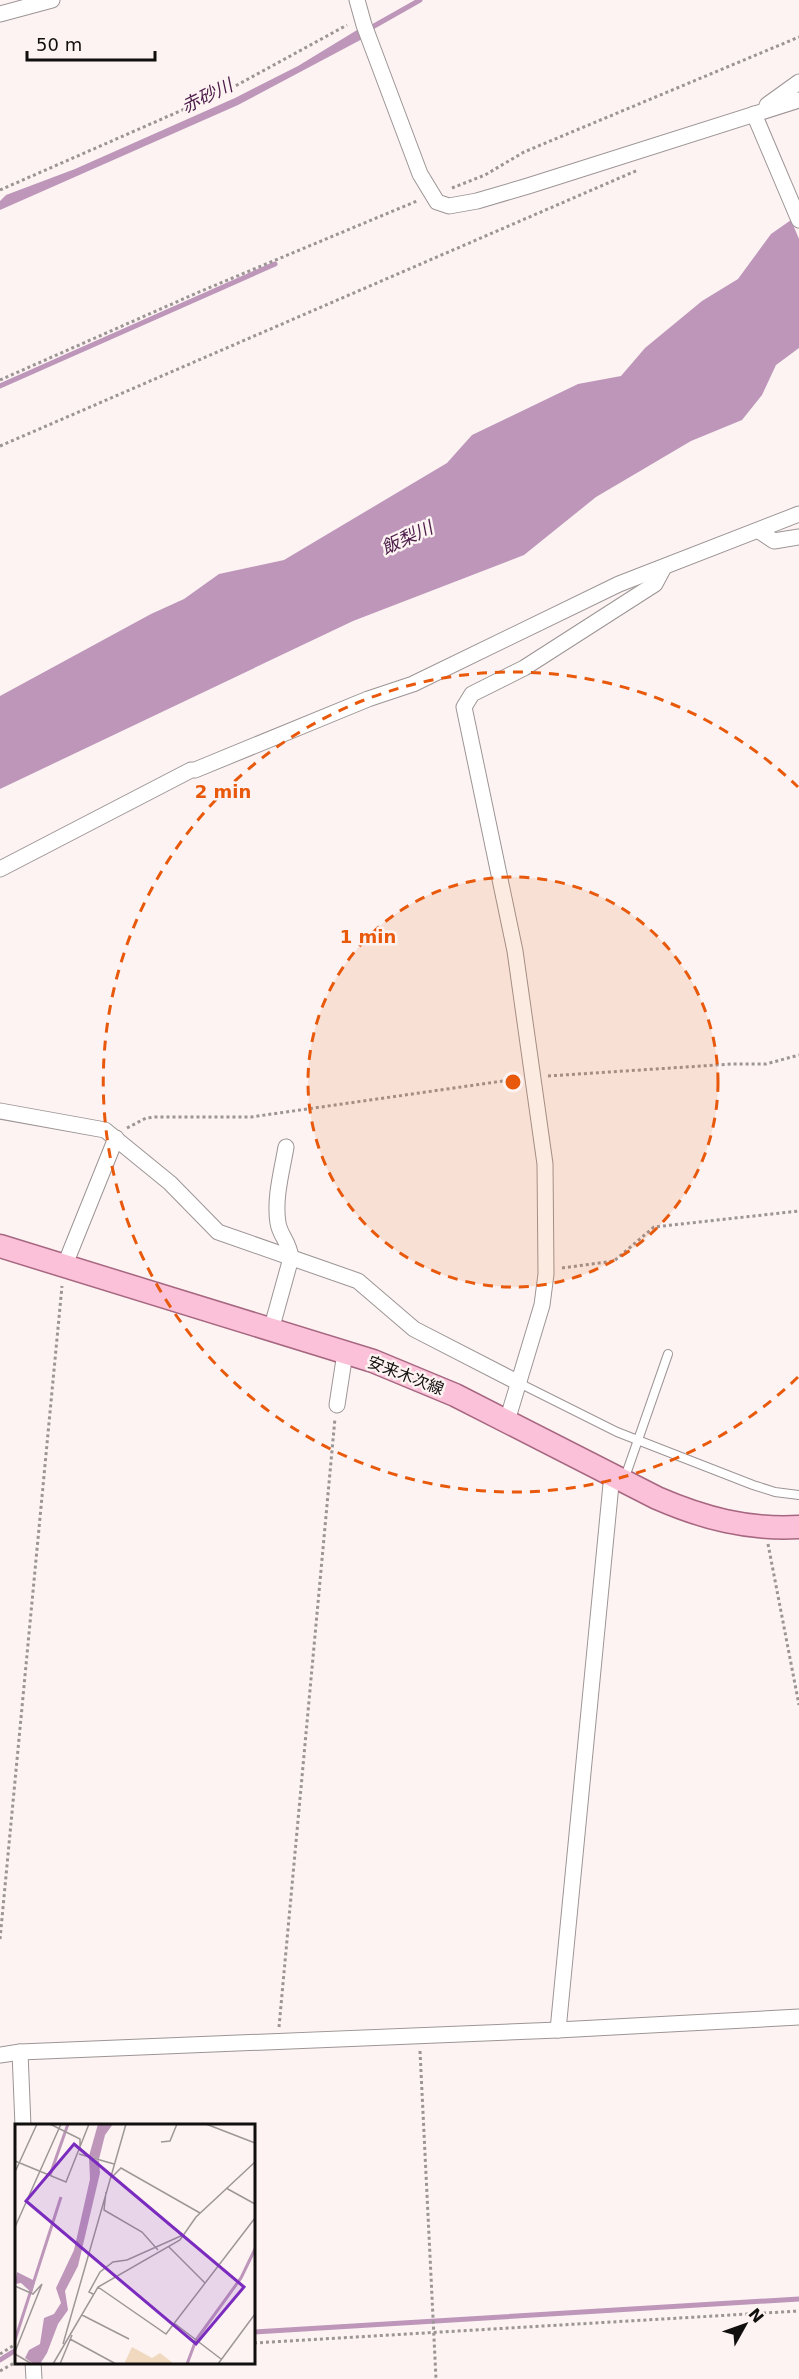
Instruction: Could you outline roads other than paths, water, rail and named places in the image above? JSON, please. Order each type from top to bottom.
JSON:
[{"type":"main road","name":"安来木次線","points":[[0,1246],[373,1361],[455,1395],[688,1511],[740,1525],[799,1527]]},
{"type":"street","points":[[0,14],[52,0]]},
{"type":"street","points":[[363,19],[420,174],[436,202],[449,206],[477,201],[757,118],[799,100]]},
{"type":"street","points":[[757,118],[799,82]]},
{"type":"street","points":[[757,118],[799,220]]},
{"type":"street","points":[[0,869],[191,770],[368,699],[412,684],[619,584],[799,514]]},
{"type":"street","points":[[759,531],[774,541],[799,537]]},
{"type":"street","points":[[507,1420],[542,1305],[546,1274],[545,1164],[515,951],[464,707],[472,694],[524,668],[656,584],[663,568]]},
{"type":"street","points":[[0,1111],[105,1130],[170,1182],[218,1232],[358,1281],[414,1329],[519,1383]]},
{"type":"street","points":[[64,1267],[116,1138]]},
{"type":"street","points":[[270,1330],[291,1258],[290,1246],[278,1224],[277,1201],[286,1147]]},
{"type":"street","points":[[337,1405],[345,1353]]},
{"type":"street","points":[[558,2030],[618,1477]]},
{"type":"street","points":[[0,2055],[20,2052],[558,2030],[799,2017]]},
{"type":"street","points":[[20,2052],[23,2124]]},
{"type":"street","points":[[33,2364],[34,2379]]},
{"type":"lane","points":[[618,1477],[637,1439],[668,1354]]},
{"type":"lane","points":[[519,1383],[617,1432],[753,1485],[775,1492],[799,1495]]},
{"type":"water","points":[[362,27],[366,37],[238,105],[0,210],[0,201],[6,195],[75,169],[235,98],[298,66]]},
{"type":"water","name":"飯梨川","points":[[791,220],[799,239],[799,348],[776,365],[762,395],[742,420],[691,441],[596,497],[524,555],[353,621],[0,789],[0,696],[151,614],[184,599],[219,574],[284,560],[447,463],[472,435],[578,384],[621,376],[645,348],[702,301],[738,279],[771,234]]},
{"type":"waterway","name":"赤砂川","points":[[367,30],[420,0]]},
{"type":"waterway","points":[[0,386],[275,264]]},
{"type":"waterway","points":[[255,2332],[799,2299]]},
{"type":"waterway","points":[[0,2360],[15,2351]]}]
